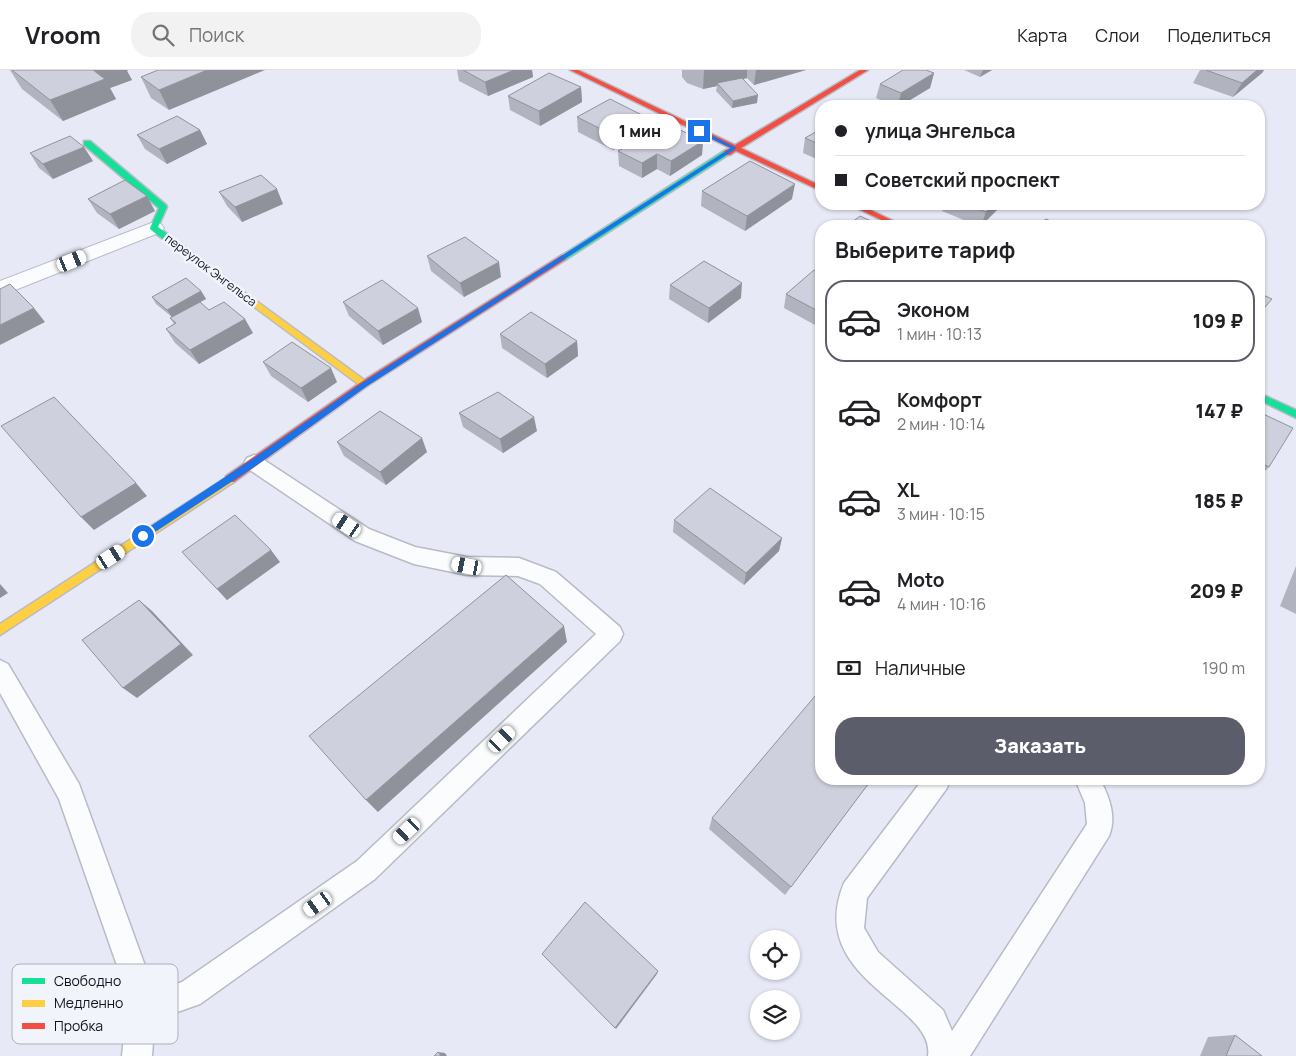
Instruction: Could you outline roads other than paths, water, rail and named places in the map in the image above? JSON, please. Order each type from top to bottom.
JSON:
[{"type":"street","points":[[573,70],[815,186]]},
{"type":"street","points":[[0,630],[254,462],[364,384],[735,148],[865,70]]},
{"type":"street","name":"переулок Энгельса","points":[[87,143],[163,207],[154,228],[364,384]]},
{"type":"street","points":[[865,210],[887,220]]},
{"type":"street","points":[[0,289],[154,228]]},
{"type":"street","points":[[1265,399],[1296,414]]},
{"type":"lane","points":[[178,998],[190,994],[366,870],[612,634],[548,578],[519,567],[467,566],[414,555],[362,535],[254,462]]},
{"type":"lane","points":[[0,670],[70,793],[130,964]]},
{"type":"lane","points":[[934,785],[854,893],[850,930],[868,962],[933,1020],[944,1049],[943,1056]]},
{"type":"lane","points":[[952,1056],[1100,827],[1098,802],[1090,785]]}]
